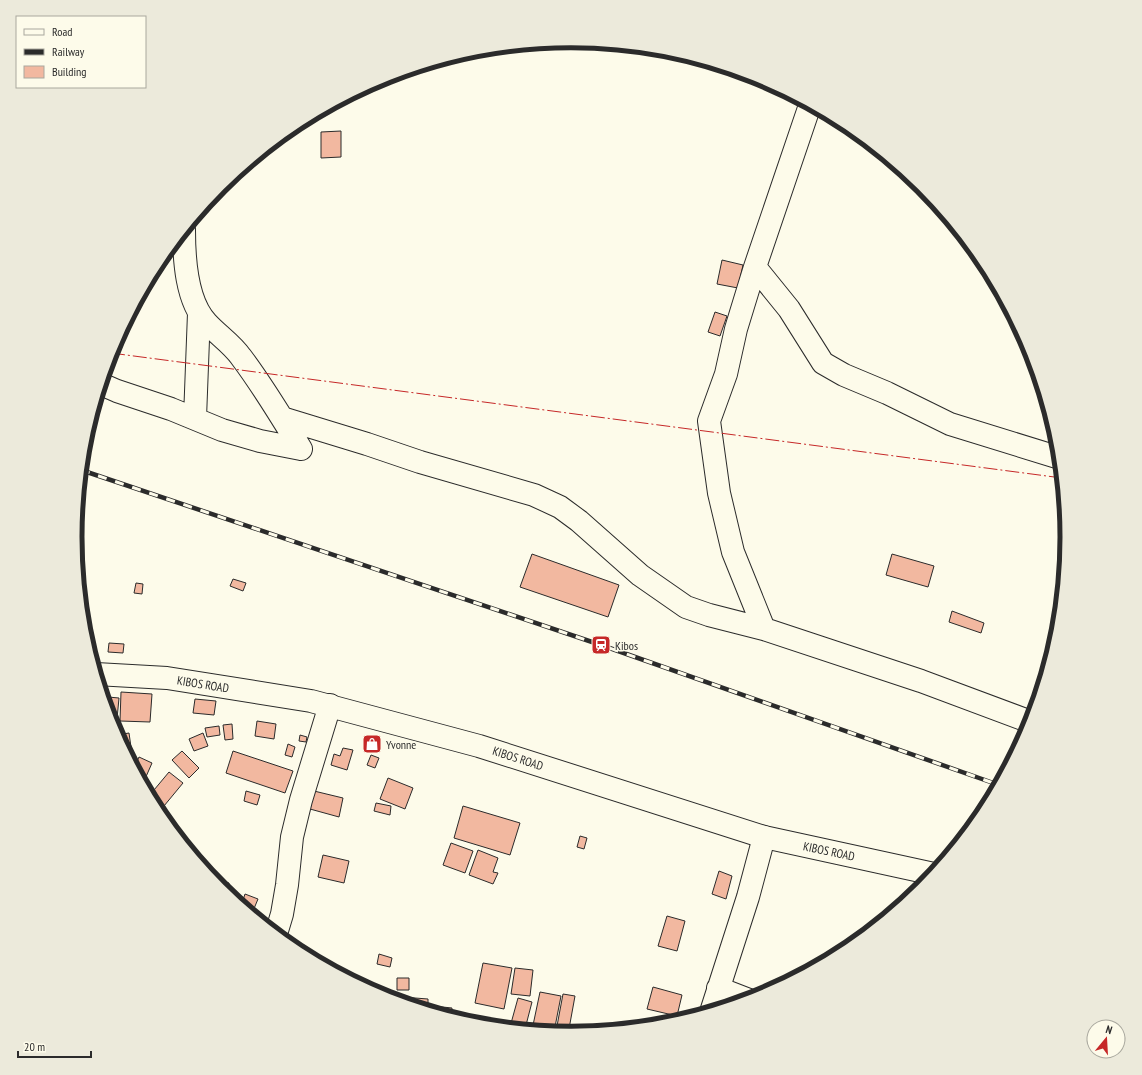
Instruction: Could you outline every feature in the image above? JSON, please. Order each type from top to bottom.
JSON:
[{"type":"street","points":[[764,629],[733,552],[719,492],[709,420],[726,374],[736,329],[755,267],[808,110]]},
{"type":"street","points":[[105,386],[195,418],[222,430],[260,441],[301,449],[242,357],[206,322],[199,313],[192,295],[186,272],[184,238]]},
{"type":"street","points":[[755,267],[789,310],[823,363],[844,375],[887,393],[950,424],[1053,456]]},
{"type":"street","points":[[195,418],[199,313]]},
{"type":"street","points":[[282,418],[420,462],[534,495],[560,507],[579,521],[640,575],[686,607],[709,615],[764,629],[921,681],[1025,720]]},
{"type":"street","name":"KIBOS ROAD","points":[[101,674],[167,678],[311,701],[479,746],[764,836],[927,873]]},
{"type":"street","points":[[277,929],[282,914],[287,885],[292,837],[301,800],[330,706]]},
{"type":"street","points":[[713,1006],[748,898],[764,836]]},
{"type":"street","points":[[718,988],[740,997]]},
{"type":"building","points":[[341,131],[341,157],[321,158],[321,132]]},
{"type":"building","points":[[722,260],[743,265],[738,288],[717,284]]},
{"type":"building","points":[[715,312],[727,316],[720,336],[708,332]]},
{"type":"building","points":[[532,554],[619,585],[608,617],[520,587]]},
{"type":"building","points":[[892,554],[934,566],[928,587],[886,575]]},
{"type":"building","points":[[233,579],[246,583],[243,591],[230,586]]},
{"type":"building","points":[[136,583],[143,584],[142,594],[134,593]]},
{"type":"building","points":[[952,611],[984,623],[981,633],[949,622]]},
{"type":"building","points":[[109,643],[124,644],[123,653],[108,652]]},
{"type":"building","points":[[121,692],[152,694],[150,722],[120,721]]},
{"type":"building","points":[[108,697],[119,698],[117,719],[117,719]]},
{"type":"building","points":[[195,699],[216,701],[214,715],[193,713]]},
{"type":"building","points":[[257,721],[276,724],[274,739],[255,736]]},
{"type":"building","points":[[232,724],[233,739],[225,740],[223,725]]},
{"type":"building","points":[[219,726],[220,735],[207,737],[205,728]]},
{"type":"building","points":[[129,733],[131,747],[129,747],[123,734]]},
{"type":"building","points":[[203,733],[208,746],[194,751],[189,739]]},
{"type":"building","points":[[300,735],[307,737],[306,742],[299,741]]},
{"type":"building","points":[[288,744],[295,747],[292,757],[285,755]]},
{"type":"building","points":[[343,748],[353,750],[347,770],[331,765],[334,754],[340,756]]},
{"type":"building","points":[[182,751],[199,768],[189,778],[172,760]]},
{"type":"building","points":[[233,751],[293,771],[285,793],[226,773]]},
{"type":"building","points":[[371,755],[379,758],[375,768],[367,765]]},
{"type":"building","points":[[139,757],[152,763],[145,779],[137,762]]},
{"type":"building","points":[[169,772],[183,783],[163,807],[153,791]]},
{"type":"building","points":[[388,778],[413,788],[405,809],[380,799]]},
{"type":"building","points":[[246,791],[260,795],[257,805],[244,801]]},
{"type":"building","points":[[314,791],[343,798],[339,817],[310,809]]},
{"type":"building","points":[[376,803],[391,806],[390,815],[374,811]]},
{"type":"building","points":[[463,806],[520,823],[510,855],[454,838]]},
{"type":"building","points":[[580,836],[587,838],[584,849],[577,847]]},
{"type":"building","points":[[451,843],[473,851],[465,873],[443,865]]},
{"type":"building","points":[[478,850],[498,858],[493,872],[498,873],[493,884],[469,875]]},
{"type":"building","points":[[323,855],[349,861],[344,883],[318,877]]},
{"type":"building","points":[[719,871],[732,876],[726,899],[712,894]]},
{"type":"building","points":[[223,882],[229,883],[228,887]]},
{"type":"building","points":[[245,894],[258,899],[253,910],[243,901]]},
{"type":"building","points":[[667,916],[685,921],[677,951],[658,946]]},
{"type":"building","points":[[379,954],[392,958],[390,967],[377,964]]},
{"type":"building","points":[[483,963],[512,968],[504,1009],[475,1003]]},
{"type":"building","points":[[515,968],[533,970],[530,996],[511,994]]},
{"type":"building","points":[[397,978],[409,978],[409,990],[397,990]]},
{"type":"building","points":[[653,987],[682,995],[677,1015],[647,1009]]},
{"type":"building","points":[[540,992],[561,996],[555,1027],[533,1025]]},
{"type":"building","points":[[563,994],[575,996],[569,1027],[557,1026]]},
{"type":"building","points":[[403,997],[428,999],[428,1005]]},
{"type":"building","points":[[518,998],[532,1002],[526,1025],[511,1023]]},
{"type":"building","points":[[433,1007],[452,1008],[452,1012],[444,1010]]},
{"type":"railway","points":[[86,472],[601,645],[994,783]]},
{"type":"power","points":[[117,354],[1056,477]]},
{"type":"place","name":"Kibos","points":[[601,645]]},
{"type":"place","name":"Yvonne","points":[[372,744]]}]
